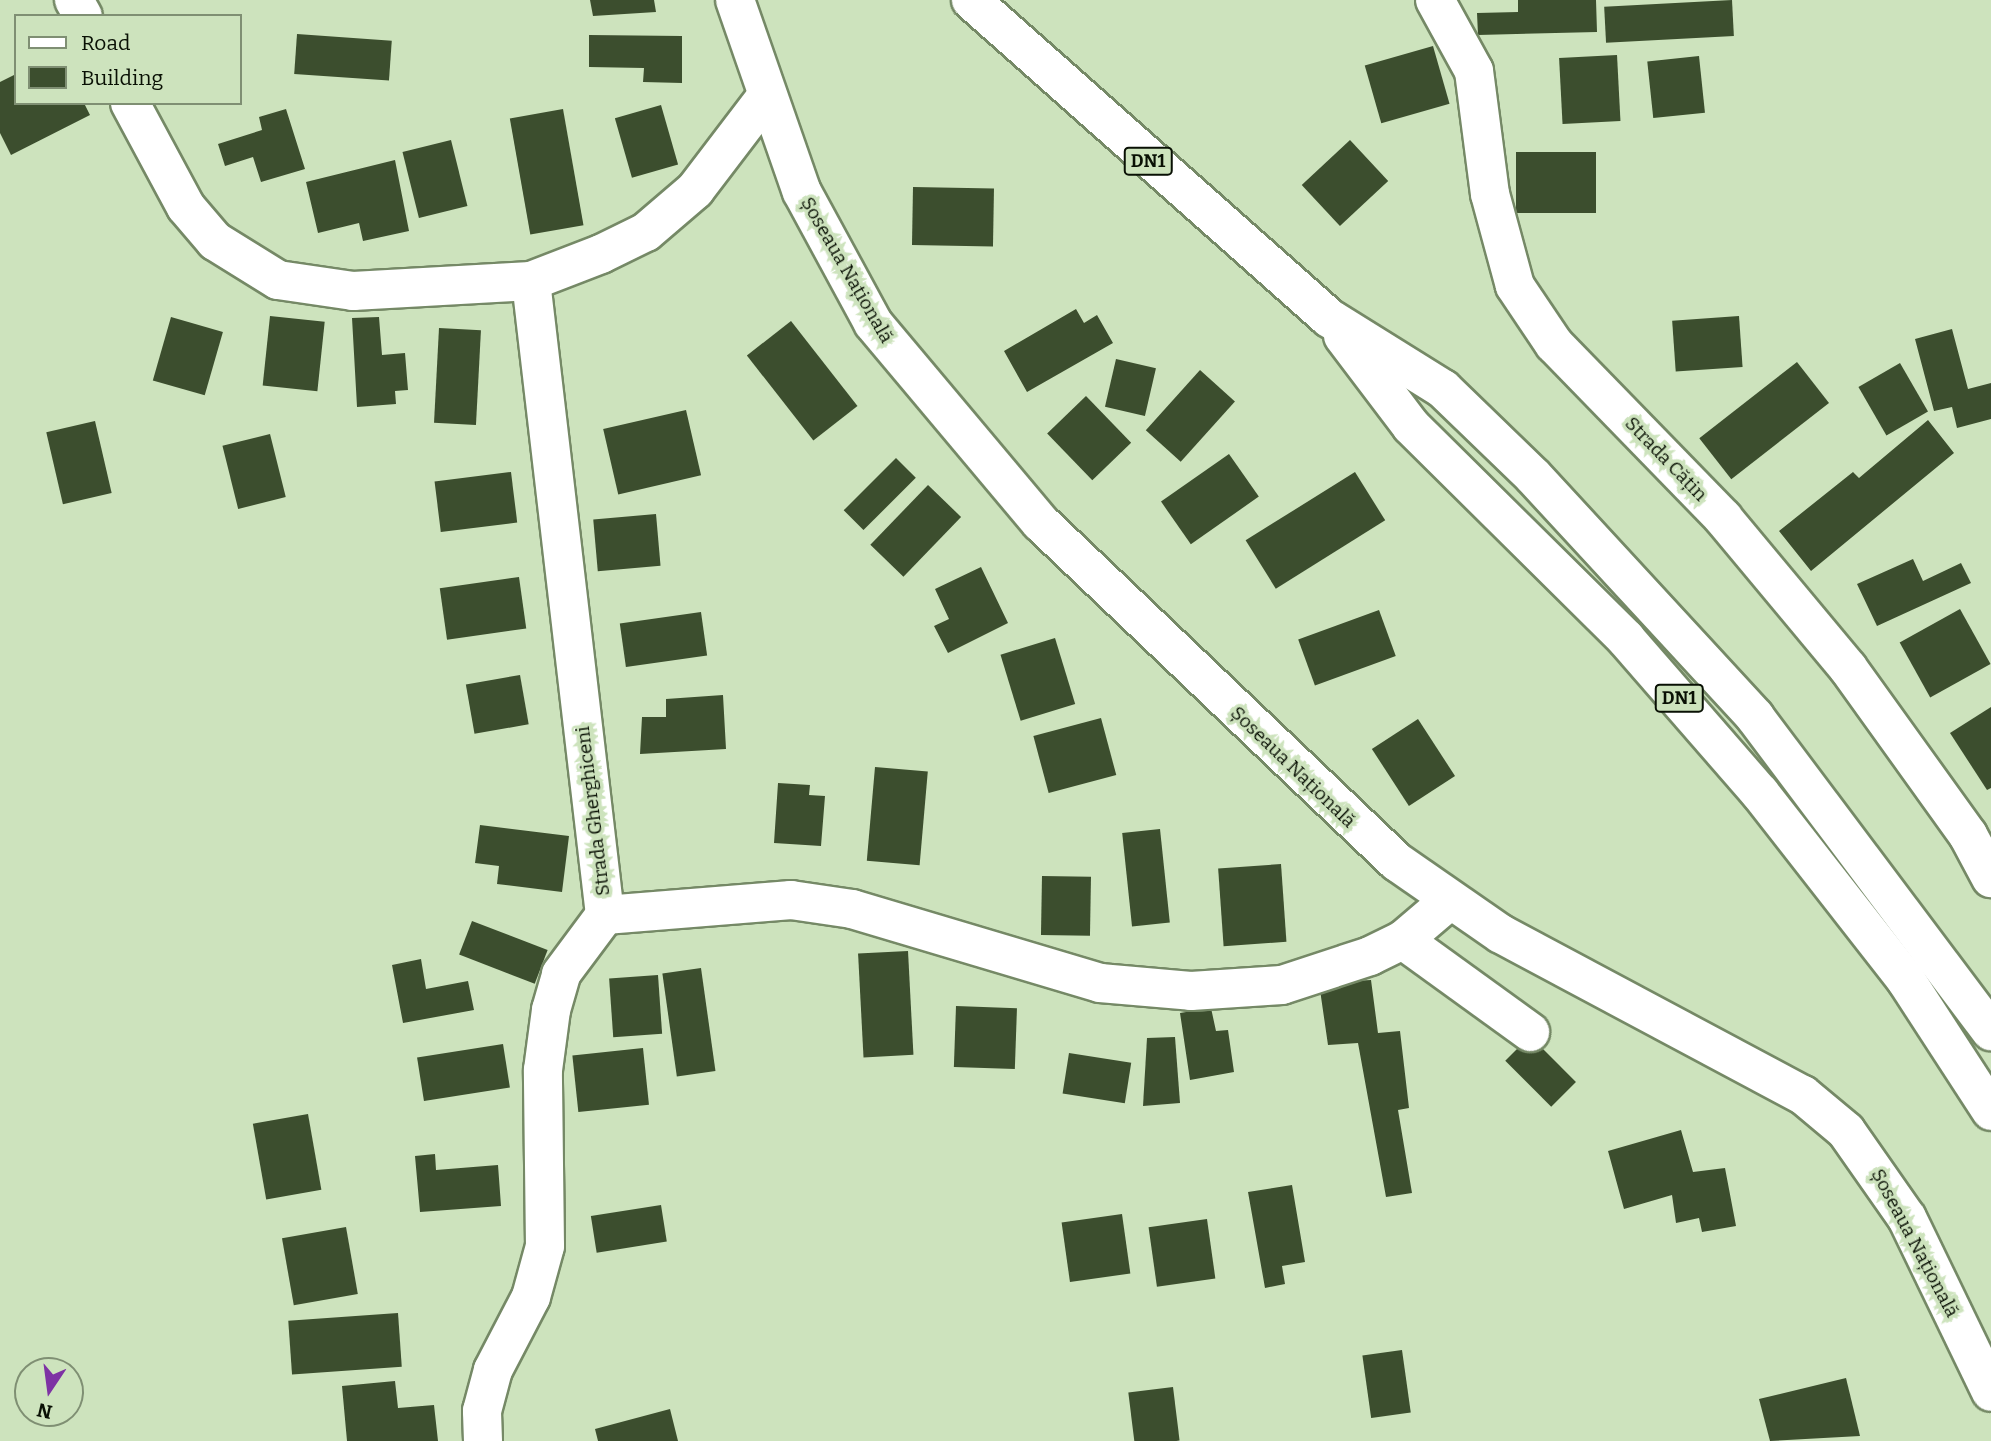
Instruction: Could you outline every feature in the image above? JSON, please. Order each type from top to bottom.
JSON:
[{"type":"main road","name":"Șoseaua Națională","points":[[735,0],[765,98],[826,242],[873,323],[919,385],[1041,523],[1345,818],[1450,900],[1552,964],[1803,1095],[1846,1131],[1907,1218],[1991,1392]]},
{"type":"main road","name":"DN1","points":[[971,0],[1329,318],[1443,389],[1659,607],[1854,842],[1991,1031]]},
{"type":"main road","name":"Strada Cățin","points":[[1435,0],[1475,71],[1490,194],[1521,295],[1554,344],[1723,518],[1980,827],[1991,878]]},
{"type":"main road","points":[[131,105],[186,207],[215,241],[278,280],[353,291],[531,281],[646,232],[695,190],[765,98]]},
{"type":"main road","name":"Strada Gherghiceni","points":[[483,1441],[482,1411],[493,1370],[531,1297],[545,1246],[543,1070],[551,1010],[561,974],[605,915],[531,281]]},
{"type":"main road","name":"DN1","points":[[1329,318],[1411,426],[1626,639],[1760,793],[1906,981],[1991,1111]]},
{"type":"main road","points":[[605,915],[791,900],[852,909],[1088,980],[1191,991],[1282,985],[1403,940],[1450,900]]},
{"type":"main road","points":[[1403,940],[1530,1032]]},
{"type":"building","points":[[590,0],[654,0],[656,12],[593,16]]},
{"type":"building","points":[[1518,0],[1596,0],[1597,32],[1478,35],[1477,13],[1518,12]]},
{"type":"building","points":[[1732,0],[1734,36],[1606,43],[1604,7]]},
{"type":"building","points":[[297,34],[392,41],[389,81],[294,74]]},
{"type":"building","points":[[589,35],[682,36],[682,83],[643,82],[644,68],[589,67]]},
{"type":"building","points":[[1433,46],[1450,104],[1381,123],[1365,66]]},
{"type":"building","points":[[1617,55],[1620,121],[1563,124],[1559,58]]},
{"type":"building","points":[[1699,56],[1705,113],[1653,118],[1647,61]]},
{"type":"building","points":[[14,75],[14,105],[85,105],[90,115],[11,155],[0,133],[0,82]]},
{"type":"building","points":[[661,105],[678,165],[632,178],[615,118]]},
{"type":"building","points":[[286,109],[305,169],[261,182],[253,157],[225,166],[218,144],[262,130],[259,117]]},
{"type":"building","points":[[563,109],[583,225],[530,235],[510,118]]},
{"type":"building","points":[[451,140],[467,206],[419,218],[402,152]]},
{"type":"building","points":[[1350,140],[1388,181],[1340,226],[1302,185]]},
{"type":"building","points":[[1516,152],[1596,152],[1596,213],[1516,213]]},
{"type":"building","points":[[395,160],[409,231],[363,241],[359,223],[318,233],[306,182]]},
{"type":"building","points":[[913,187],[994,188],[993,246],[912,245]]},
{"type":"building","points":[[1076,309],[1084,323],[1097,315],[1113,343],[1027,392],[1004,351]]},
{"type":"building","points":[[270,316],[325,322],[317,391],[263,386]]},
{"type":"building","points":[[1739,316],[1743,367],[1676,372],[1672,321]]},
{"type":"building","points":[[171,317],[223,332],[205,395],[153,380]]},
{"type":"building","points":[[379,317],[382,355],[405,353],[408,390],[395,391],[396,404],[357,407],[352,318]]},
{"type":"building","points":[[791,321],[857,406],[813,441],[747,355]]},
{"type":"building","points":[[439,328],[481,330],[476,425],[434,423]]},
{"type":"building","points":[[1952,329],[1968,389],[1991,383],[1991,419],[1957,428],[1952,407],[1934,411],[1915,339]]},
{"type":"building","points":[[1116,359],[1156,368],[1145,416],[1105,407]]},
{"type":"building","points":[[1797,362],[1829,403],[1731,479],[1699,438]]},
{"type":"building","points":[[1900,363],[1928,411],[1886,435],[1858,387]]},
{"type":"building","points":[[1200,370],[1235,401],[1181,462],[1146,430]]},
{"type":"building","points":[[1086,396],[1131,443],[1092,480],[1047,434]]},
{"type":"building","points":[[686,410],[701,475],[618,494],[603,429]]},
{"type":"building","points":[[1928,420],[1954,453],[1811,571],[1779,531],[1853,472],[1859,478]]},
{"type":"building","points":[[95,421],[112,493],[63,504],[46,432]]},
{"type":"building","points":[[270,434],[286,497],[238,509],[222,446]]},
{"type":"building","points":[[1229,454],[1259,497],[1191,544],[1161,502]]},
{"type":"building","points":[[896,458],[916,478],[863,530],[844,510]]},
{"type":"building","points":[[511,472],[517,523],[441,532],[435,481]]},
{"type":"building","points":[[1355,472],[1385,520],[1276,589],[1246,540]]},
{"type":"building","points":[[928,485],[961,517],[903,577],[870,545]]},
{"type":"building","points":[[656,514],[661,566],[598,571],[593,519]]},
{"type":"building","points":[[1913,559],[1923,581],[1961,563],[1971,583],[1877,626],[1857,584]]},
{"type":"building","points":[[981,567],[1008,623],[948,653],[934,626],[949,619],[935,589]]},
{"type":"building","points":[[519,577],[526,628],[447,640],[440,588]]},
{"type":"building","points":[[1960,609],[1991,664],[1930,698],[1900,642]]},
{"type":"building","points":[[1379,610],[1396,656],[1315,685],[1298,639]]},
{"type":"building","points":[[701,612],[707,656],[626,667],[620,623]]},
{"type":"building","points":[[1055,638],[1075,704],[1021,721],[1000,655]]},
{"type":"building","points":[[520,675],[529,724],[475,734],[466,685]]},
{"type":"building","points":[[723,695],[726,749],[640,754],[642,717],[666,717],[666,699]]},
{"type":"building","points":[[1991,707],[1991,788],[1987,790],[1950,733]]},
{"type":"building","points":[[1101,718],[1116,775],[1049,793],[1033,736]]},
{"type":"building","points":[[1418,719],[1455,776],[1409,806],[1372,749]]},
{"type":"building","points":[[875,767],[928,772],[920,865],[867,861]]},
{"type":"building","points":[[778,783],[810,785],[809,795],[825,796],[821,846],[774,843]]},
{"type":"building","points":[[480,825],[569,836],[562,892],[497,884],[499,866],[475,863]]},
{"type":"building","points":[[1160,829],[1170,922],[1132,926],[1122,833]]},
{"type":"building","points":[[1281,864],[1286,942],[1224,946],[1218,868]]},
{"type":"building","points":[[1042,876],[1091,877],[1090,936],[1041,935]]},
{"type":"building","points":[[472,921],[548,950],[535,984],[459,955]]},
{"type":"building","points":[[908,951],[913,1055],[864,1057],[858,954]]},
{"type":"building","points":[[421,959],[426,989],[468,981],[474,1010],[403,1023],[392,965]]},
{"type":"building","points":[[701,968],[715,1071],[677,1076],[662,973]]},
{"type":"building","points":[[658,975],[662,1034],[613,1037],[609,978]]},
{"type":"building","points":[[1371,980],[1378,1033],[1400,1031],[1409,1108],[1398,1110],[1412,1193],[1386,1197],[1358,1043],[1328,1045],[1319,983]]},
{"type":"building","points":[[956,1006],[1017,1008],[1015,1069],[954,1067]]},
{"type":"building","points":[[1211,1008],[1216,1031],[1228,1030],[1234,1072],[1190,1080],[1180,1013]]},
{"type":"building","points":[[1530,1036],[1576,1082],[1551,1107],[1505,1061]]},
{"type":"building","points":[[1175,1037],[1180,1103],[1143,1106],[1147,1038]]},
{"type":"building","points":[[503,1044],[510,1087],[424,1101],[417,1058]]},
{"type":"building","points":[[643,1048],[649,1105],[578,1112],[572,1055]]},
{"type":"building","points":[[1069,1053],[1131,1063],[1125,1103],[1063,1093]]},
{"type":"building","points":[[308,1114],[321,1190],[266,1200],[253,1124]]},
{"type":"building","points":[[1681,1130],[1693,1172],[1725,1168],[1736,1226],[1702,1232],[1699,1218],[1676,1223],[1672,1195],[1624,1209],[1608,1151]]},
{"type":"building","points":[[435,1154],[436,1170],[498,1165],[501,1206],[420,1212],[415,1156]]},
{"type":"building","points":[[1292,1185],[1305,1262],[1282,1266],[1285,1284],[1265,1288],[1248,1192]]},
{"type":"building","points":[[661,1205],[667,1242],[597,1253],[591,1216]]},
{"type":"building","points":[[1122,1214],[1130,1273],[1070,1282],[1062,1222]]},
{"type":"building","points":[[1207,1219],[1215,1278],[1157,1287],[1149,1227]]},
{"type":"building","points":[[346,1227],[358,1294],[294,1305],[282,1238]]},
{"type":"building","points":[[398,1313],[402,1367],[292,1375],[288,1321]]},
{"type":"building","points":[[1402,1350],[1411,1412],[1371,1418],[1362,1356]]},
{"type":"building","points":[[1846,1378],[1860,1436],[1770,1441],[1759,1399]]},
{"type":"building","points":[[395,1381],[398,1408],[434,1405],[438,1441],[347,1441],[342,1386]]},
{"type":"building","points":[[1173,1387],[1180,1441],[1134,1441],[1128,1392]]},
{"type":"building","points":[[670,1409],[678,1441],[598,1441],[595,1429]]}]
